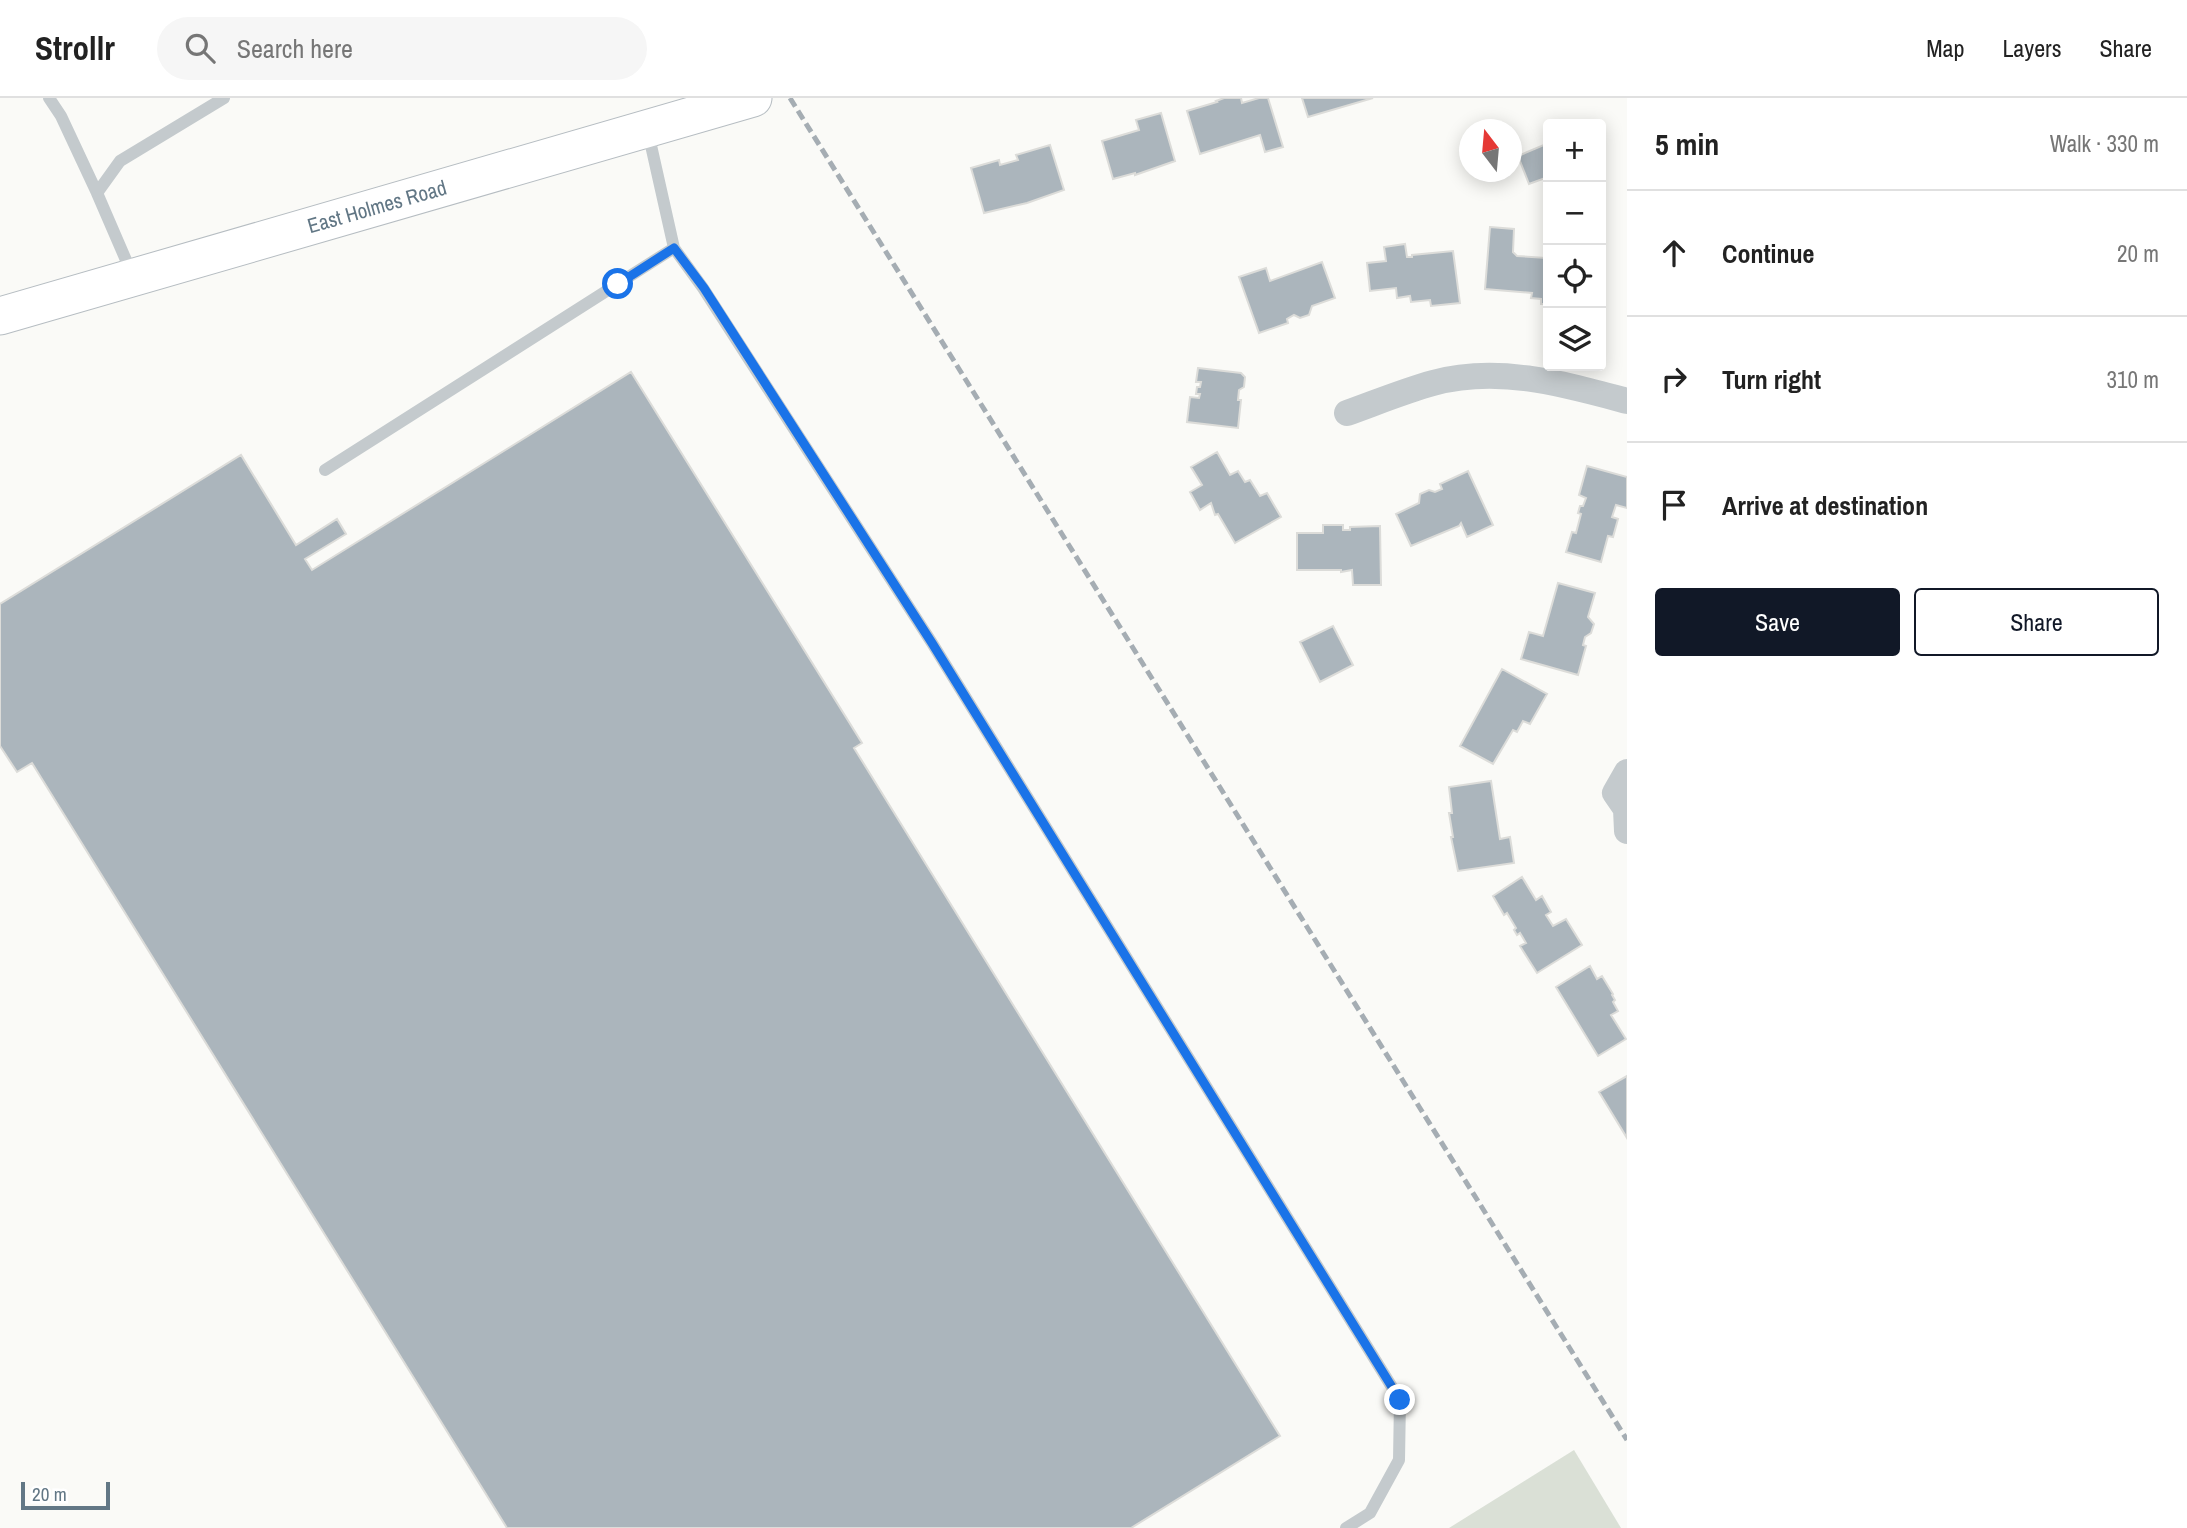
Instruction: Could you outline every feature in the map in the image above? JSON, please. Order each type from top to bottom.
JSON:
[{"type":"main road","name":"East Holmes Road","points":[[0,316],[753,98]]},
{"type":"street","points":[[1347,414],[1433,383],[1482,375],[1515,376],[1549,382],[1627,401]]},
{"type":"street","points":[[1627,772],[1615,793],[1626,809],[1627,831]]},
{"type":"lane","points":[[49,98],[61,116],[134,277]]},
{"type":"lane","points":[[97,193],[120,161],[224,98]]},
{"type":"lane","points":[[647,128],[674,248],[704,288],[932,643],[1400,1400],[1399,1460],[1370,1513],[1346,1528]]},
{"type":"lane","points":[[325,470],[674,248]]},
{"type":"shaded area","points":[[1574,1450],[1621,1528],[1449,1528]]},
{"type":"building","points":[[1224,98],[1241,98],[1242,103],[1268,98],[1283,147],[1265,152],[1260,135],[1200,154],[1187,111]]},
{"type":"building","points":[[1302,98],[1373,98],[1308,117]]},
{"type":"building","points":[[1161,113],[1175,161],[1135,175],[1113,179],[1102,141],[1139,130],[1136,120]]},
{"type":"building","points":[[1050,145],[1064,190],[1027,203],[984,213],[971,168],[999,160],[1000,165],[1018,160],[1016,155]]},
{"type":"building","points":[[1543,145],[1543,179],[1529,184],[1522,166],[1522,154]]},
{"type":"building","points":[[1490,227],[1514,229],[1513,252],[1517,256],[1543,258],[1543,304],[1541,299],[1531,298],[1532,293],[1485,289]]},
{"type":"building","points":[[1405,244],[1407,257],[1453,251],[1460,303],[1431,306],[1430,300],[1411,302],[1410,296],[1397,298],[1396,288],[1370,291],[1367,263],[1386,261],[1384,247]]},
{"type":"building","points":[[1322,262],[1335,298],[1312,306],[1309,315],[1300,318],[1294,315],[1287,319],[1288,323],[1259,333],[1239,277],[1266,268],[1270,281]]},
{"type":"building","points":[[1198,368],[1241,373],[1245,377],[1244,387],[1239,390],[1238,400],[1241,400],[1238,428],[1187,422],[1190,397],[1199,398],[1200,394],[1196,394],[1201,382],[1196,382]]},
{"type":"building","points":[[631,372],[862,743],[854,748],[1280,1436],[1131,1528],[507,1528],[32,763],[17,772],[0,746],[0,604],[241,455],[296,545],[337,519],[346,534],[305,559],[312,570]]},
{"type":"building","points":[[1217,452],[1230,475],[1238,471],[1245,482],[1250,480],[1260,496],[1267,493],[1281,517],[1235,543],[1218,514],[1215,515],[1211,503],[1200,510],[1190,492],[1202,485],[1191,467]]},
{"type":"building","points":[[1587,466],[1627,477],[1627,508],[1616,505],[1612,517],[1618,519],[1613,537],[1608,536],[1601,562],[1566,552],[1572,532],[1576,533],[1581,514],[1578,513],[1580,506],[1583,506],[1586,498],[1579,495]]},
{"type":"building","points":[[1468,471],[1493,525],[1467,537],[1461,523],[1411,546],[1396,514],[1419,503],[1420,494],[1442,489],[1440,484]]},
{"type":"building","points":[[1323,525],[1343,525],[1343,530],[1350,530],[1350,527],[1380,526],[1381,585],[1353,585],[1352,570],[1297,570],[1297,533],[1323,533]]},
{"type":"building","points":[[1558,583],[1595,593],[1588,617],[1594,624],[1591,633],[1585,637],[1583,645],[1586,646],[1578,675],[1521,659],[1529,632],[1543,636]]},
{"type":"building","points":[[1333,626],[1353,665],[1320,682],[1300,642]]},
{"type":"building","points":[[1502,669],[1547,694],[1530,724],[1523,721],[1517,732],[1513,730],[1493,764],[1460,746]]},
{"type":"building","points":[[1491,781],[1500,839],[1510,837],[1514,863],[1458,871],[1451,837],[1449,787]]},
{"type":"building","points":[[1522,877],[1536,900],[1542,896],[1551,912],[1546,915],[1553,926],[1566,919],[1582,945],[1537,973],[1520,946],[1526,943],[1520,933],[1517,935],[1507,913],[1504,915],[1493,896]]},
{"type":"building","points":[[1590,966],[1597,979],[1602,976],[1613,994],[1613,1002],[1618,1011],[1611,1015],[1626,1039],[1598,1056],[1556,987]]},
{"type":"building","points":[[1627,1076],[1627,1138],[1599,1092]]},
{"type":"railway","points":[[790,98],[1627,1440]]},
{"type":"route","points":[[618,284],[674,248],[704,288],[932,643],[1400,1400]]}]
